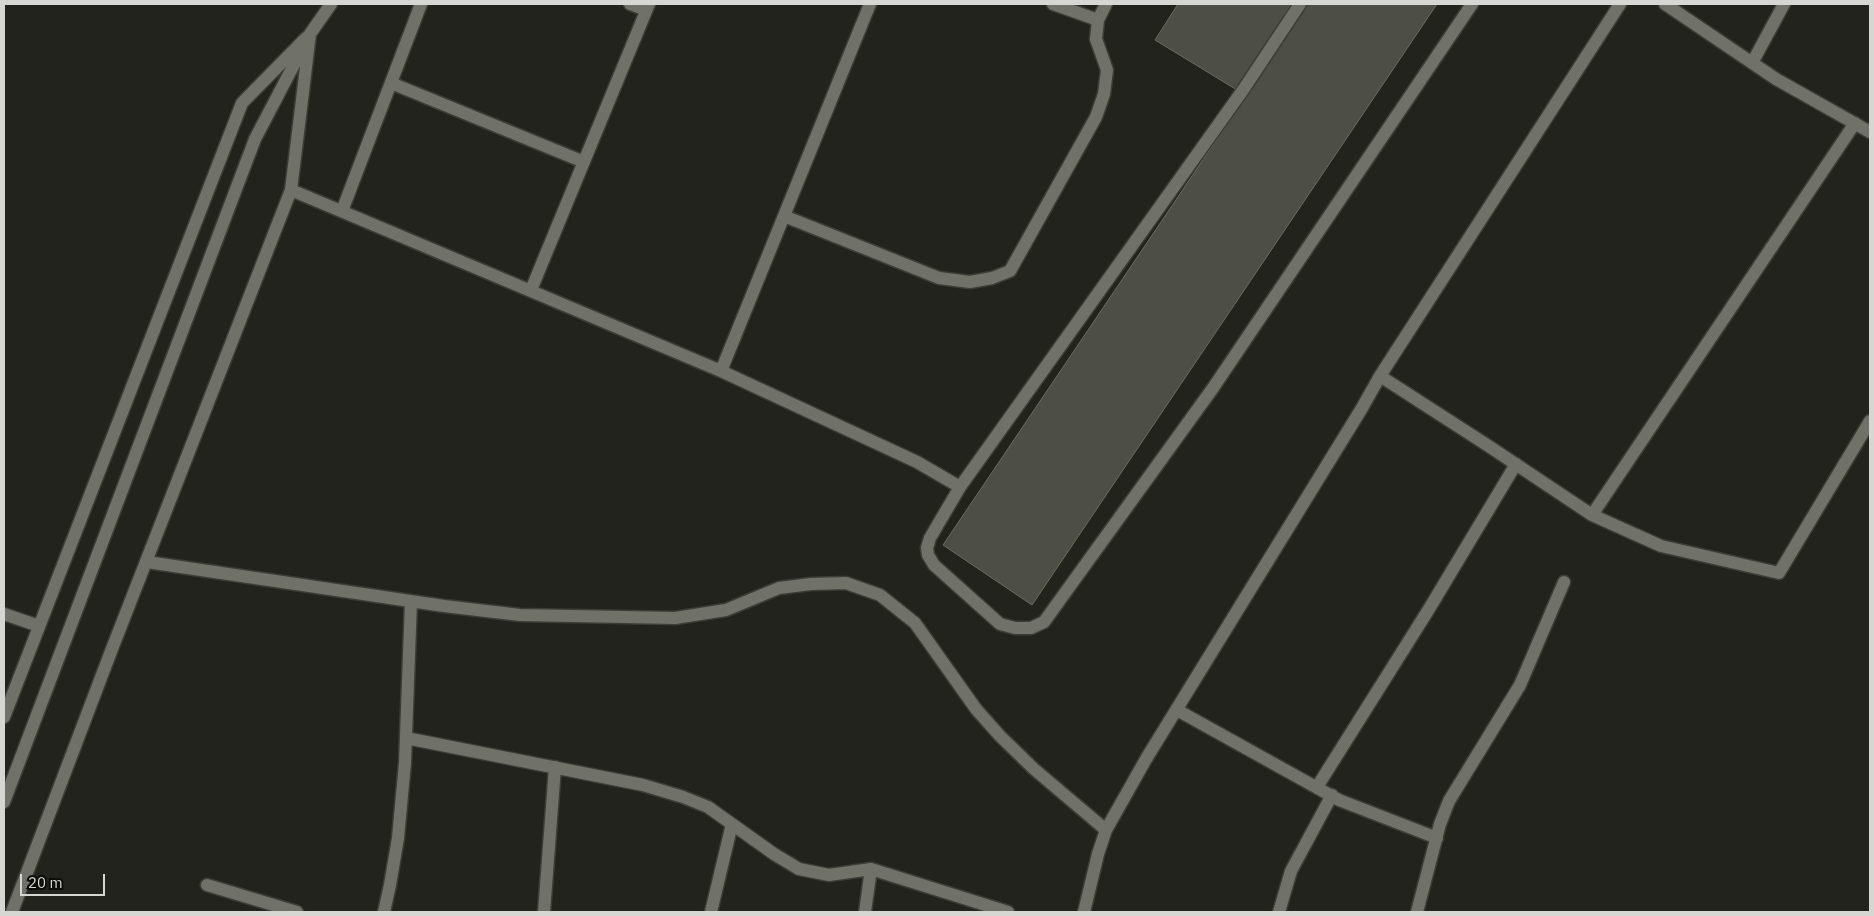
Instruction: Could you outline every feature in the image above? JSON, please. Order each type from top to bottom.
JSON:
[{"type":"street","points":[[4,802],[254,138],[310,34],[331,4]]},
{"type":"street","points":[[342,211],[421,4]]},
{"type":"street","points":[[531,290],[648,7],[630,4]]},
{"type":"street","points":[[721,371],[870,4]]},
{"type":"street","points":[[1053,4],[1098,20]]},
{"type":"street","points":[[784,216],[939,278],[970,282],[992,278],[1010,271],[1096,117],[1104,94],[1108,70],[1096,39],[1098,20],[1106,4]]},
{"type":"street","points":[[1300,4],[1238,98],[960,487],[930,538],[927,548],[928,555],[934,565],[1000,624],[1015,628],[1031,628],[1044,622],[1213,388],[1472,4]]},
{"type":"street","points":[[1084,912],[1098,854],[1106,830],[1146,759],[1380,376],[1620,4]]},
{"type":"street","points":[[1665,4],[1776,79],[1870,132]]},
{"type":"street","points":[[1752,63],[1784,4]]},
{"type":"street","points":[[12,912],[291,190],[310,34]]},
{"type":"street","points":[[4,717],[242,103],[310,34]]},
{"type":"street","points":[[391,82],[584,162]]},
{"type":"street","points":[[1592,515],[1855,123]]},
{"type":"street","points":[[291,190],[721,371],[917,462],[960,487]]},
{"type":"street","points":[[1380,376],[1592,515],[1661,546],[1779,573],[1870,422]]},
{"type":"street","points":[[1317,787],[1429,609],[1516,464]]},
{"type":"street","points":[[147,562],[520,615],[675,618],[726,610],[779,588],[811,584],[846,583],[880,595],[914,623],[976,709],[1000,736],[1034,769],[1106,830]]},
{"type":"street","points":[[1417,912],[1440,824],[1449,801],[1520,685],[1564,582]]},
{"type":"street","points":[[384,912],[398,838],[406,763],[411,601]]},
{"type":"street","points":[[4,614],[39,626]]},
{"type":"street","points":[[1177,710],[1332,795],[1364,810],[1437,838]]},
{"type":"street","points":[[406,738],[643,785],[708,807],[774,854],[799,869],[829,875],[871,869],[1008,912]]},
{"type":"street","points":[[544,912],[555,767]]},
{"type":"street","points":[[1279,912],[1291,871],[1332,795]]},
{"type":"street","points":[[711,912],[732,824]]},
{"type":"street","points":[[865,912],[871,869]]},
{"type":"street","points":[[208,885],[294,912]]},
{"type":"building","points":[[1178,4],[1291,4],[1237,90],[1155,40]]},
{"type":"building","points":[[1308,4],[1437,4],[1032,605],[943,545]]}]
